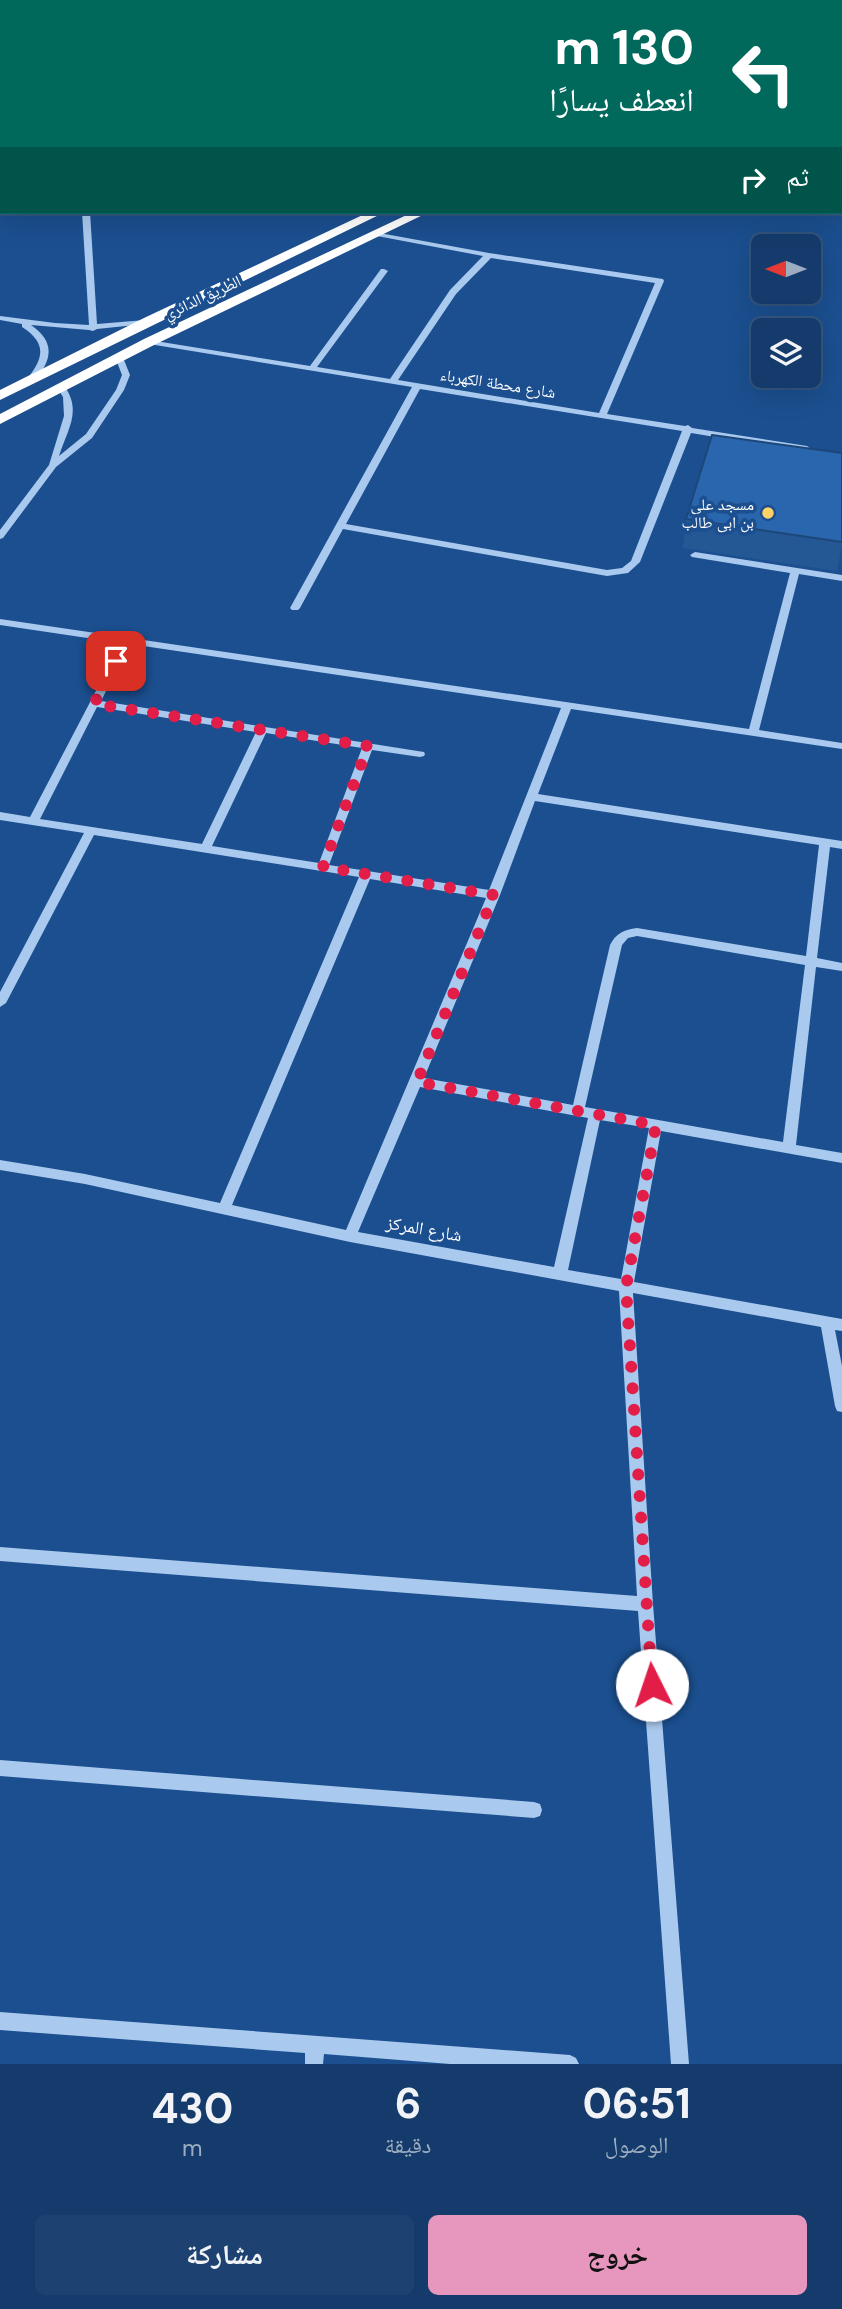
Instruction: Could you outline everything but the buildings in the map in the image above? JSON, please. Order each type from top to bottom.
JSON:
[{"type":"highway","name":"الطريق الدائري","points":[[0,396],[149,321],[375,214]]},
{"type":"highway","name":"الطريق الدائري","points":[[0,420],[149,342],[419,214]]},
{"type":"street","points":[[86,214],[93,329]]},
{"type":"street","points":[[377,234],[489,255],[660,281],[603,414]]},
{"type":"street","points":[[393,381],[453,292],[489,255]]},
{"type":"street","points":[[312,368],[384,271]]},
{"type":"street","points":[[0,318],[45,327],[93,329],[149,321]]},
{"type":"street","points":[[19,321],[35,331],[45,343],[47,356],[40,370],[26,384]]},
{"type":"street","name":"شارع محطة الكهرباء","points":[[149,342],[816,450]]},
{"type":"street","points":[[1,534],[53,466],[89,436],[120,390],[126,375],[120,357]]},
{"type":"street","points":[[295,608],[418,385]]},
{"type":"street","points":[[53,466],[57,444],[70,413],[67,394],[62,389]]},
{"type":"street","points":[[340,526],[607,573],[625,571],[635,562],[688,428]]},
{"type":"street","points":[[695,555],[842,577]]},
{"type":"street","points":[[753,733],[795,570]]},
{"type":"street","points":[[0,622],[842,746]]},
{"type":"street","points":[[33,821],[127,640]]},
{"type":"street","points":[[94,704],[420,754]]},
{"type":"street","points":[[349,1236],[417,1082],[494,895],[567,705]]},
{"type":"street","points":[[205,849],[262,730]]},
{"type":"street","points":[[323,867],[368,746]]},
{"type":"street","points":[[532,797],[842,845]]},
{"type":"street","points":[[0,816],[494,895]]},
{"type":"street","points":[[0,1003],[91,830]]},
{"type":"street","points":[[789,1149],[825,842]]},
{"type":"street","points":[[224,1208],[366,874]]},
{"type":"street","points":[[578,1111],[616,945],[619,938],[625,934],[637,932],[842,967]]},
{"type":"street","points":[[417,1082],[842,1158]]},
{"type":"street","points":[[560,1273],[595,1114]]},
{"type":"street","points":[[656,1125],[626,1287],[645,1604],[680,2064]]},
{"type":"street","name":"شارع المركز","points":[[0,1165],[86,1179],[349,1236],[842,1325]]},
{"type":"street","points":[[827,1322],[842,1406]]},
{"type":"street","points":[[0,1554],[645,1604]]},
{"type":"street","points":[[0,1768],[534,1810]]},
{"type":"street","points":[[0,2021],[570,2064]]},
{"type":"street","points":[[314,2064],[315,2045]]},
{"type":"place","name":"مسجد على بن ابى طالب","points":[[768,513]]},
{"type":"route","points":[[116,661],[94,704],[368,746],[323,867],[494,895],[417,1082],[656,1125],[626,1287],[652,1685]]}]
